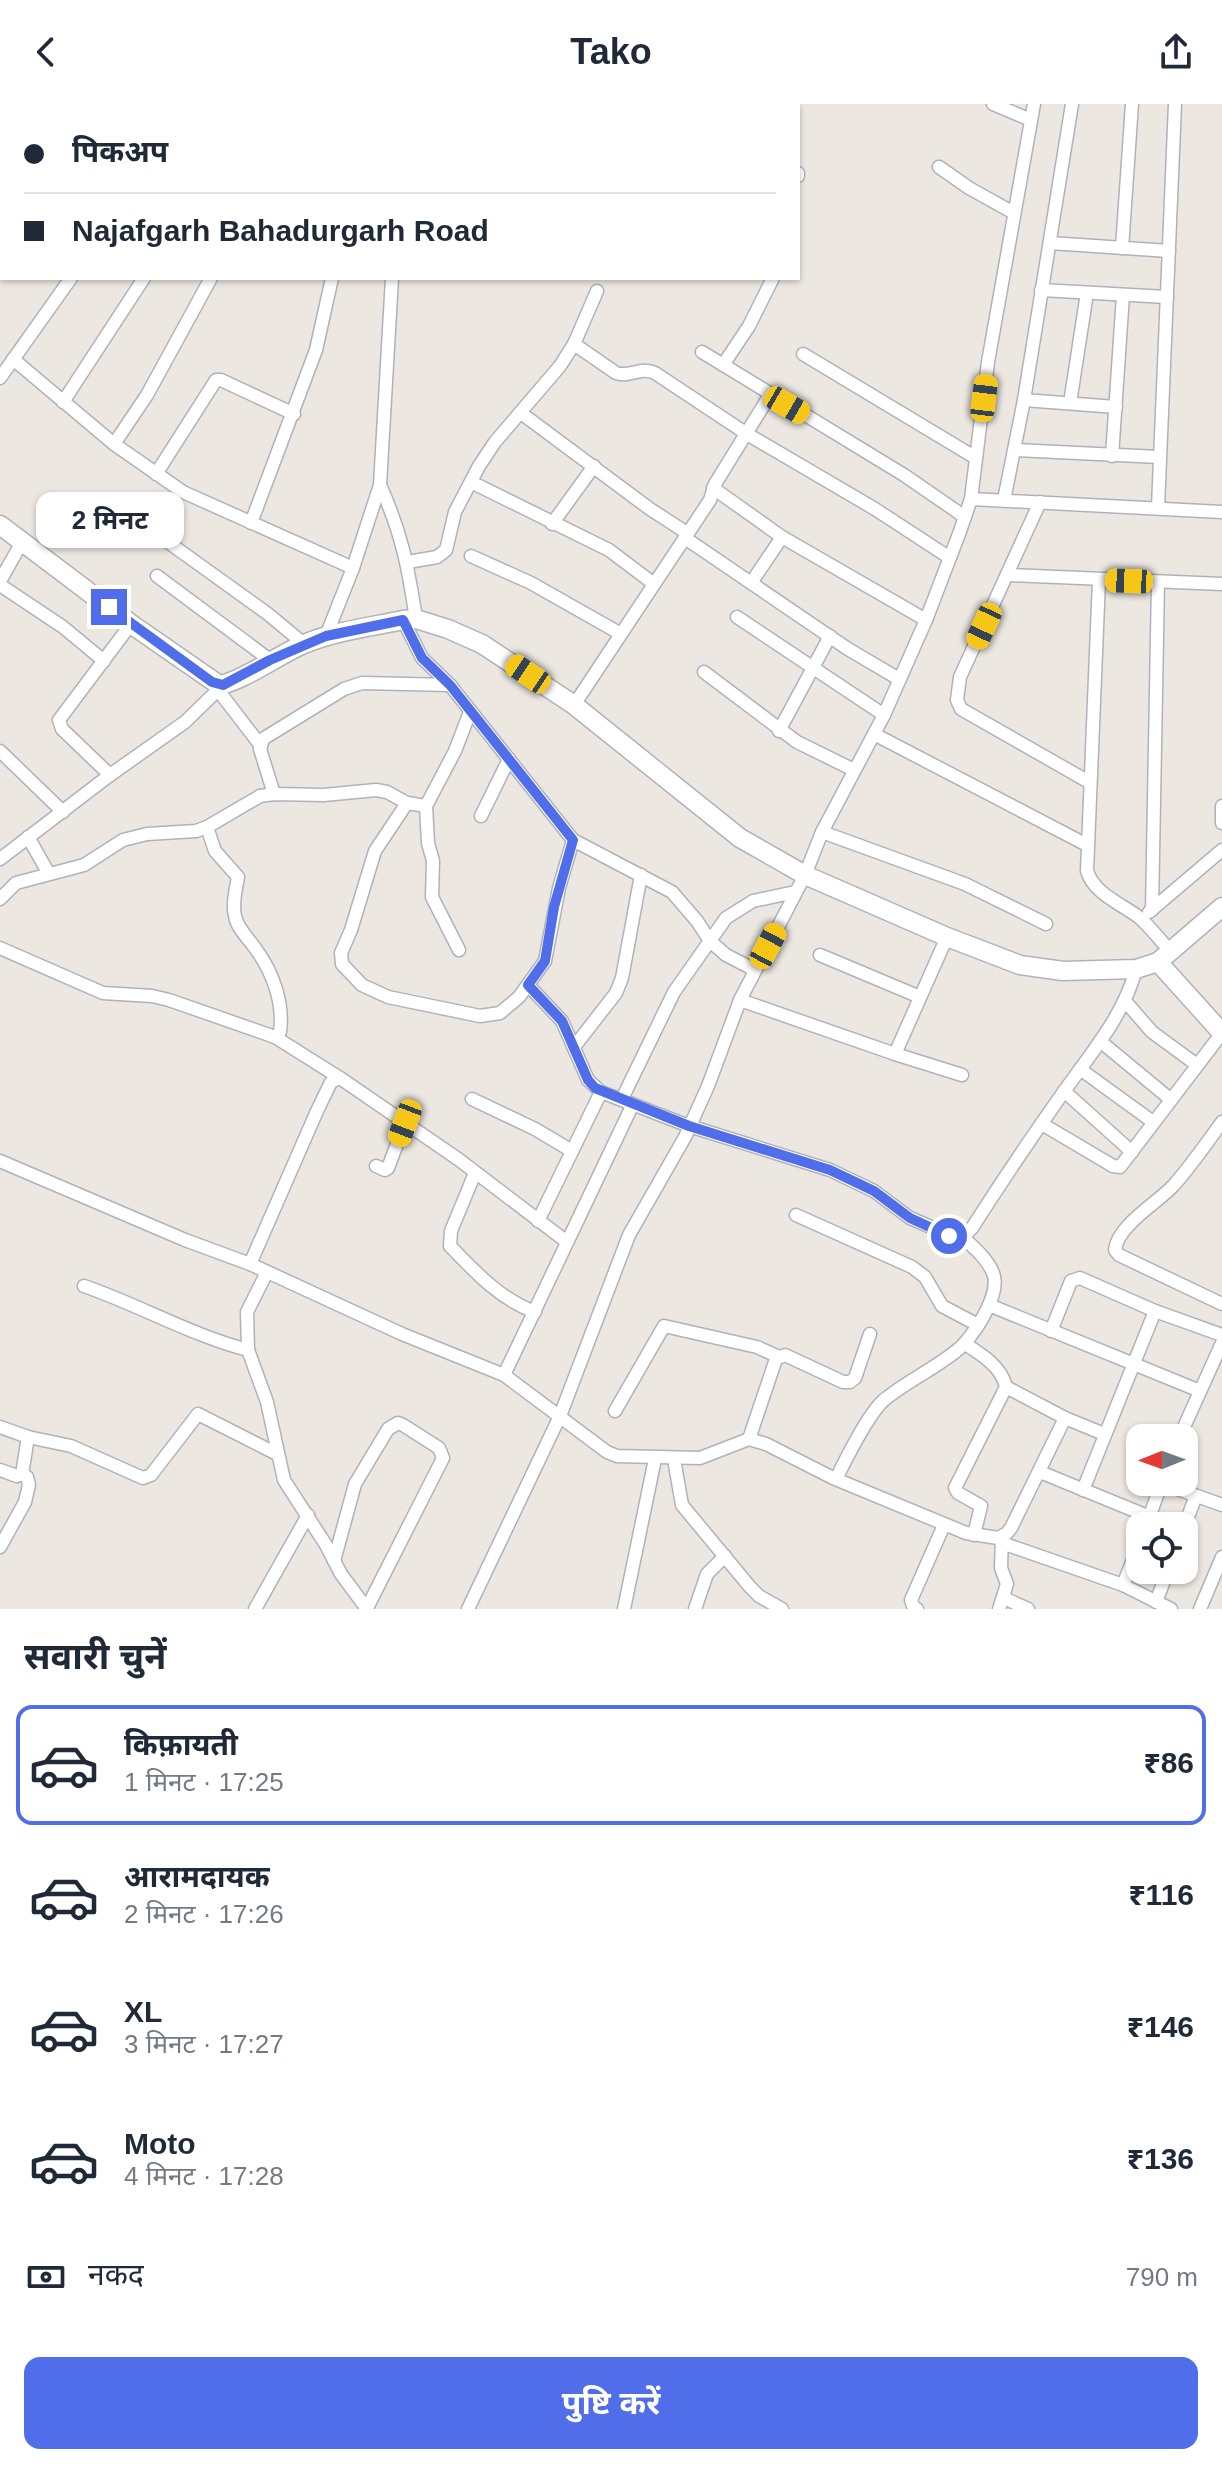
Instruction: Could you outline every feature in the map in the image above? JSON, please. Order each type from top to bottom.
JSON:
[{"type":"street","points":[[993,104],[1031,120]]},
{"type":"street","points":[[468,1609],[560,1416],[629,1235],[670,1166],[708,1086],[740,1000],[805,875],[822,832],[884,715],[950,558],[971,499],[988,362],[1034,104]]},
{"type":"street","points":[[1004,500],[1024,400],[1072,104]]},
{"type":"street","points":[[1122,248],[1132,104]]},
{"type":"street","points":[[1158,507],[1175,104]]},
{"type":"street","points":[[939,167],[1014,213]]},
{"type":"street","points":[[1050,243],[1169,251]]},
{"type":"street","points":[[0,378],[70,280]]},
{"type":"street","points":[[63,402],[143,280]]},
{"type":"street","points":[[114,444],[147,395],[210,280]]},
{"type":"street","points":[[251,523],[316,350],[332,280]]},
{"type":"street","points":[[326,636],[353,568],[380,485],[392,280]]},
{"type":"street","points":[[723,365],[749,326],[772,280]]},
{"type":"street","points":[[1041,290],[1167,297]]},
{"type":"street","points":[[408,562],[437,557],[446,550],[455,512],[471,482],[495,442],[548,383],[574,344],[597,291]]},
{"type":"street","points":[[1070,403],[1087,293]]},
{"type":"street","points":[[1112,456],[1123,295]]},
{"type":"street","points":[[574,344],[623,376],[649,370],[655,373],[747,434],[875,509],[950,558]]},
{"type":"street","points":[[702,352],[914,482],[965,517]]},
{"type":"street","points":[[803,354],[976,458]]},
{"type":"street","points":[[13,359],[114,444],[195,498],[353,568]]},
{"type":"street","points":[[156,474],[216,380],[294,414]]},
{"type":"street","points":[[574,705],[711,497],[713,488],[770,395]]},
{"type":"street","points":[[1024,400],[1116,407]]},
{"type":"street","points":[[521,413],[751,583],[899,679]]},
{"type":"street","points":[[1015,450],[1159,457]]},
{"type":"street","points":[[552,524],[594,466]]},
{"type":"street","points":[[471,482],[609,550],[654,584]]},
{"type":"street","points":[[380,485],[395,519],[408,562],[410,619],[417,651],[450,685],[573,840],[672,892],[710,941],[726,955],[755,970]]},
{"type":"street","points":[[713,488],[782,537],[926,620]]},
{"type":"street","points":[[971,499],[1222,512]]},
{"type":"street","points":[[1040,502],[960,677],[957,700],[961,709],[1089,782]]},
{"type":"street","points":[[140,522],[268,614],[304,644]]},
{"type":"street","points":[[0,525],[221,688],[261,746],[274,794]]},
{"type":"street","points":[[751,583],[782,537]]},
{"type":"street","points":[[22,542],[0,583],[63,627],[104,661]]},
{"type":"street","points":[[471,556],[531,583],[621,634]]},
{"type":"street","points":[[1008,575],[1222,584]]},
{"type":"street","points":[[157,576],[270,660]]},
{"type":"street","points":[[1042,1124],[1115,1167],[1124,1164],[1222,1033],[1165,957],[1141,919],[1089,879],[1089,782],[1099,580]]},
{"type":"street","points":[[1152,910],[1158,582]]},
{"type":"street","points":[[737,617],[884,715]]},
{"type":"street","points":[[0,859],[185,722],[221,688],[304,644],[326,636],[410,619],[448,629],[482,644],[574,705],[740,838],[805,875],[1020,965],[1063,971],[1136,969],[1165,957],[1222,907]]},
{"type":"street","points":[[110,775],[62,729],[59,720],[131,624]]},
{"type":"street","points":[[779,731],[830,636]]},
{"type":"street","points":[[704,672],[779,731],[854,770]]},
{"type":"street","points":[[261,746],[263,739],[352,686],[362,683],[450,685]]},
{"type":"street","points":[[459,950],[432,897],[433,861],[428,843],[426,806],[455,751],[470,712]]},
{"type":"street","points":[[874,734],[1087,845]]},
{"type":"street","points":[[0,751],[63,812]]},
{"type":"street","points":[[481,816],[509,759]]},
{"type":"street","points":[[0,899],[16,883],[84,865],[123,840],[196,831],[236,812],[253,799],[274,794],[324,795],[376,790],[387,792],[407,803],[426,806]]},
{"type":"street","points":[[407,803],[375,851],[341,953],[342,964],[362,985],[379,994],[480,1016],[500,1013],[519,997],[545,961],[554,907],[573,840]]},
{"type":"street","points":[[1222,806],[1222,823]]},
{"type":"street","points":[[207,827],[215,851],[238,877],[234,908],[237,924],[260,955],[274,982],[281,1008],[280,1032],[275,1037]]},
{"type":"street","points":[[822,832],[965,884],[1046,924]]},
{"type":"street","points":[[28,837],[49,874]]},
{"type":"street","points":[[1141,919],[1222,850]]},
{"type":"street","points":[[574,1047],[616,993],[622,978],[641,875]]},
{"type":"street","points":[[504,1375],[567,1242],[674,992],[726,918],[753,901],[795,892]]},
{"type":"street","points":[[895,1054],[947,937]]},
{"type":"street","points":[[0,948],[103,993],[161,998],[275,1037],[405,1123],[567,1242]]},
{"type":"street","points":[[820,955],[920,997]]},
{"type":"street","points":[[528,985],[562,1021],[588,1080],[601,1092],[689,1126],[830,1170],[874,1191],[910,1218],[949,1236],[961,1235],[972,1228],[1008,1171],[1100,1041],[1125,1001],[1136,969]]},
{"type":"street","points":[[740,1000],[962,1075]]},
{"type":"street","points":[[1125,1001],[1152,1032],[1197,1065]]},
{"type":"street","points":[[1100,1041],[1170,1099]]},
{"type":"street","points":[[1080,1069],[1153,1122]]},
{"type":"street","points":[[250,1264],[331,1082],[340,1078]]},
{"type":"street","points":[[1064,1091],[1132,1152]]},
{"type":"street","points":[[538,1221],[601,1092]]},
{"type":"street","points":[[472,1099],[526,1124],[572,1151]]},
{"type":"street","points":[[1222,1122],[1170,1189],[1120,1237],[1115,1250],[1119,1255],[1222,1304]]},
{"type":"street","points":[[376,1166],[387,1169],[405,1123]]},
{"type":"street","points":[[0,1161],[185,1240],[250,1264],[402,1334],[504,1375],[607,1452],[617,1456],[655,1459],[708,1456],[749,1439],[944,1525],[1002,1540],[1123,1585],[1171,1609]]},
{"type":"street","points":[[475,1173],[451,1231],[450,1246],[497,1293],[535,1312]]},
{"type":"street","points":[[796,1215],[912,1267],[925,1277],[942,1306],[978,1325]]},
{"type":"street","points":[[836,1479],[878,1406],[965,1344],[989,1305],[994,1290],[993,1271],[961,1235]]},
{"type":"street","points":[[267,1272],[247,1312],[248,1350],[267,1402],[284,1480],[334,1561],[367,1609],[443,1458],[439,1448],[403,1425],[398,1423],[388,1429],[355,1484],[334,1561]]},
{"type":"street","points":[[1051,1331],[1071,1281],[1076,1278],[1222,1335]]},
{"type":"street","points":[[84,1286],[155,1313],[209,1339],[248,1350]]},
{"type":"street","points":[[989,1305],[1200,1391]]},
{"type":"street","points":[[1083,1490],[1155,1311]]},
{"type":"street","points":[[615,1411],[664,1326],[757,1347],[779,1357],[785,1355],[843,1382],[855,1378],[870,1334]]},
{"type":"street","points":[[1185,1424],[1222,1343]]},
{"type":"street","points":[[965,1344],[994,1366],[1006,1382],[955,1488],[958,1493],[981,1506],[974,1535]]},
{"type":"street","points":[[749,1439],[779,1357]]},
{"type":"street","points":[[1006,1387],[1065,1418],[1104,1434]]},
{"type":"street","points":[[0,1427],[28,1437],[71,1446],[146,1478],[198,1414],[277,1454]]},
{"type":"street","points":[[1028,1609],[1002,1604],[1007,1584],[1001,1568],[1002,1540],[1040,1472],[1065,1418]]},
{"type":"street","points":[[22,1474],[28,1437]]},
{"type":"street","points":[[624,1609],[655,1459]]},
{"type":"street","points":[[674,1459],[682,1505],[759,1596],[782,1609]]},
{"type":"street","points":[[0,1470],[17,1476],[22,1474]]},
{"type":"street","points":[[1040,1472],[1129,1512]]},
{"type":"street","points":[[0,1547],[28,1492],[27,1477],[22,1474]]},
{"type":"street","points":[[1190,1512],[1196,1496],[1222,1505]]},
{"type":"street","points":[[255,1609],[308,1515]]},
{"type":"street","points":[[917,1609],[911,1600],[944,1525]]},
{"type":"street","points":[[695,1609],[707,1574],[725,1556]]},
{"type":"street","points":[[1200,1609],[1222,1557]]},
{"type":"street","points":[[1123,1585],[1126,1577]]},
{"type":"street","points":[[1156,1602],[1163,1584]]},
{"type":"street","points":[[751,1609],[759,1596]]},
{"type":"route","points":[[109,607],[212,682],[223,685],[326,636],[403,620],[422,658],[450,685],[573,840],[554,907],[545,961],[528,985],[562,1021],[588,1080],[595,1088],[689,1126],[854,1180],[910,1218],[949,1236]]}]
